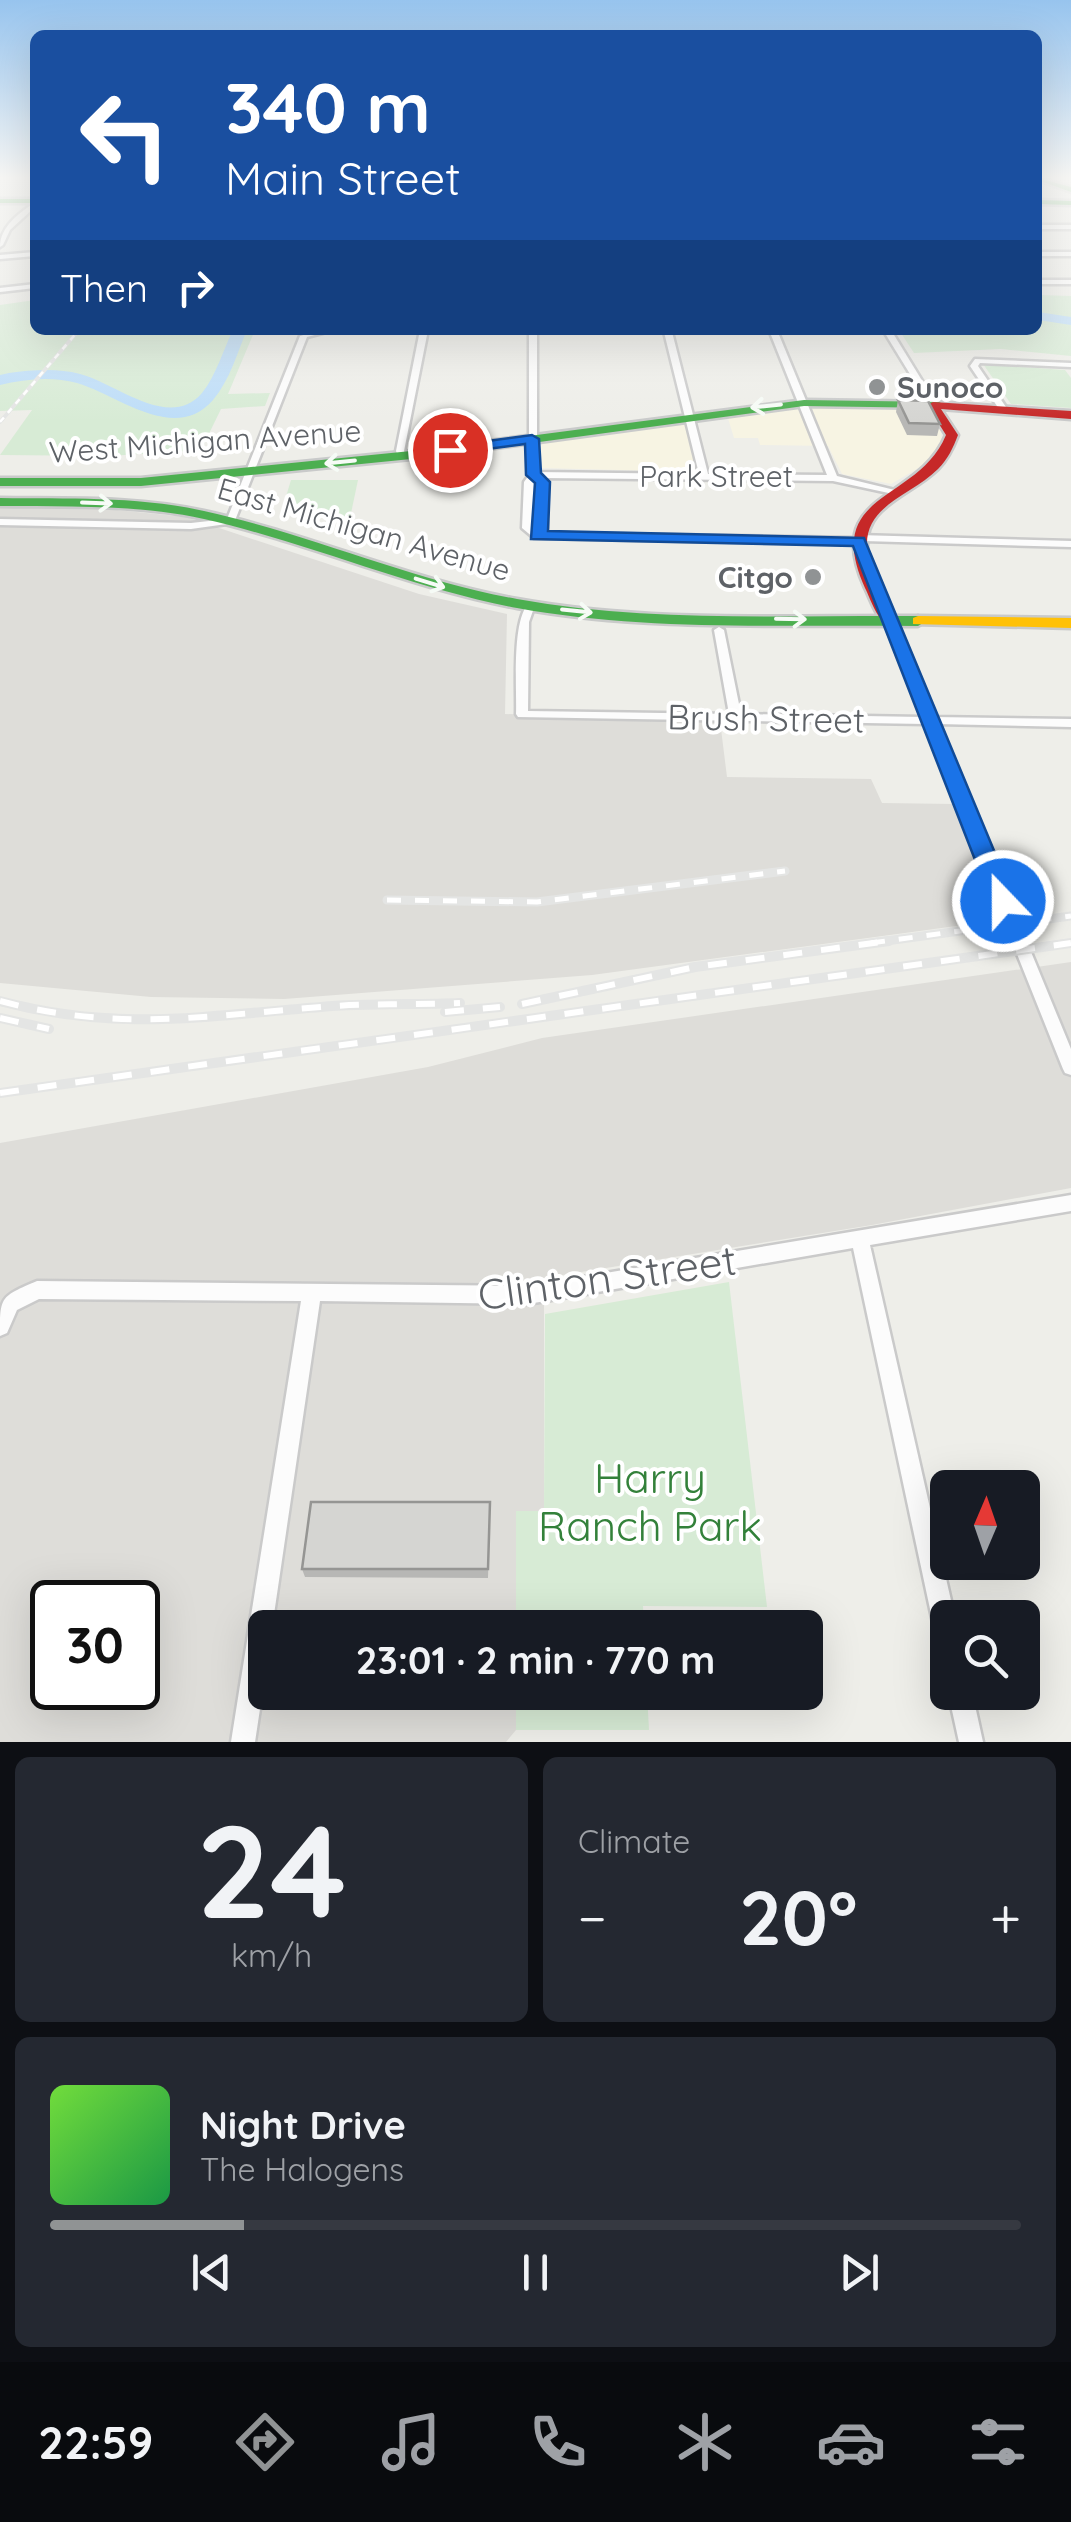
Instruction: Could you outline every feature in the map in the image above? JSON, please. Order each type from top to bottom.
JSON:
[{"type":"main road","name":"West Michigan Avenue","points":[[0,482],[142,482],[402,456],[804,403],[933,405],[1071,414]]},
{"type":"main road","points":[[889,621],[859,540],[868,514],[937,466],[950,450],[951,434],[933,405]]},
{"type":"main road","name":"East Michigan Avenue","points":[[0,502],[125,504],[231,521],[442,587],[530,605],[623,615],[1071,623]]},
{"type":"street","points":[[1042,282],[1071,282]]},
{"type":"street","points":[[0,290],[30,287]]},
{"type":"street","points":[[0,522],[191,526],[231,521],[304,336],[308,335]]},
{"type":"street","points":[[402,456],[423,335]]},
{"type":"street","points":[[534,335],[533,475],[528,482],[528,528],[537,536],[1071,544]]},
{"type":"street","points":[[669,335],[704,476]]},
{"type":"street","points":[[775,335],[833,478]]},
{"type":"street","points":[[890,335],[933,405]]},
{"type":"street","points":[[1004,410],[974,366],[978,361],[1071,365]]},
{"type":"street","name":"Park Street","points":[[533,475],[833,478],[898,492]]},
{"type":"street","name":"Brush Street","points":[[530,605],[524,622],[522,714],[1071,724]]},
{"type":"street","points":[[889,621],[1071,1069]]},
{"type":"street","points":[[719,630],[736,718]]},
{"type":"street","name":"Clinton Street","points":[[0,1327],[10,1304],[37,1290],[528,1295],[1071,1203]]},
{"type":"street","points":[[860,1240],[940,1600]]},
{"type":"street","points":[[243,1742],[312,1294]]},
{"type":"street","points":[[964,1710],[971,1742]]},
{"type":"shaded area","points":[[786,406],[928,409],[941,432],[942,443],[927,463],[891,484],[842,474],[828,446],[760,445],[758,438],[734,438],[727,415]]},
{"type":"shaded area","points":[[684,423],[696,462],[694,472],[542,468],[541,446],[545,440]]},
{"type":"shaded area","points":[[0,506],[97,508],[186,517],[419,594],[507,614],[505,714],[720,721],[727,777],[871,779],[882,803],[954,804],[1001,920],[592,975],[284,999],[151,997],[0,983]]},
{"type":"shaded area","points":[[1071,962],[1071,1188],[544,1278],[544,1512],[516,1512],[516,1610],[248,1610],[248,1710],[516,1710],[516,1730],[506,1742],[0,1742],[0,1143],[428,1067],[542,1038]]},
{"type":"green space","points":[[1042,295],[1071,296],[1071,356],[1001,349],[914,353],[902,335],[1042,335]]},
{"type":"green space","points":[[30,301],[30,335],[253,335],[228,394],[270,393],[265,406],[221,409],[201,450],[109,456],[0,455],[32,410],[0,411],[0,305]]},
{"type":"green space","points":[[983,364],[1065,370],[1071,378],[1071,408],[1011,404]]},
{"type":"green space","points":[[291,480],[358,480],[350,518],[281,513]]},
{"type":"green space","name":"Harry Ranch Park","points":[[729,1282],[767,1607],[516,1610],[516,1511],[544,1511],[545,1314]]},
{"type":"green space","points":[[516,1710],[648,1710],[649,1730],[516,1730]]},
{"type":"building","points":[[898,400],[928,401],[940,424],[909,423]]},
{"type":"building","points":[[311,1502],[490,1502],[488,1569],[302,1569]]},
{"type":"waterway","points":[[1042,317],[1071,321]]},
{"type":"waterway","points":[[0,380],[38,375],[77,378],[143,406],[177,413],[192,409],[206,398],[238,335]]},
{"type":"railway","points":[[0,422],[75,335]]},
{"type":"railway","points":[[387,900],[537,902],[785,871]]},
{"type":"railway","points":[[871,943],[1071,916]]},
{"type":"railway","points":[[522,1004],[695,967],[889,941]]},
{"type":"railway","points":[[0,1093],[1071,943]]},
{"type":"railway","points":[[0,1001],[42,1011],[122,1019],[460,1003]]},
{"type":"railway","points":[[445,1012],[500,1007]]},
{"type":"railway","points":[[0,1018],[49,1029]]},
{"type":"traffic: fast","points":[[0,482],[141,482],[421,454],[804,403],[939,405]]},
{"type":"traffic: fast","points":[[0,502],[102,503],[179,510],[465,593],[576,612],[690,619],[918,621]]},
{"type":"traffic: slow","points":[[918,621],[1071,623]]},
{"type":"traffic: jam","points":[[889,621],[864,568],[861,529],[882,502],[932,468],[945,454],[952,435],[933,405]]},
{"type":"traffic: jam","points":[[939,405],[1071,415]]},
{"type":"place","name":"Sunoco","points":[[877,387]]},
{"type":"place","name":"Citgo","points":[[813,577]]},
{"type":"route","points":[[450,450],[532,439],[533,475],[542,482],[542,528],[537,536],[859,541],[860,552],[1003,901]]}]
